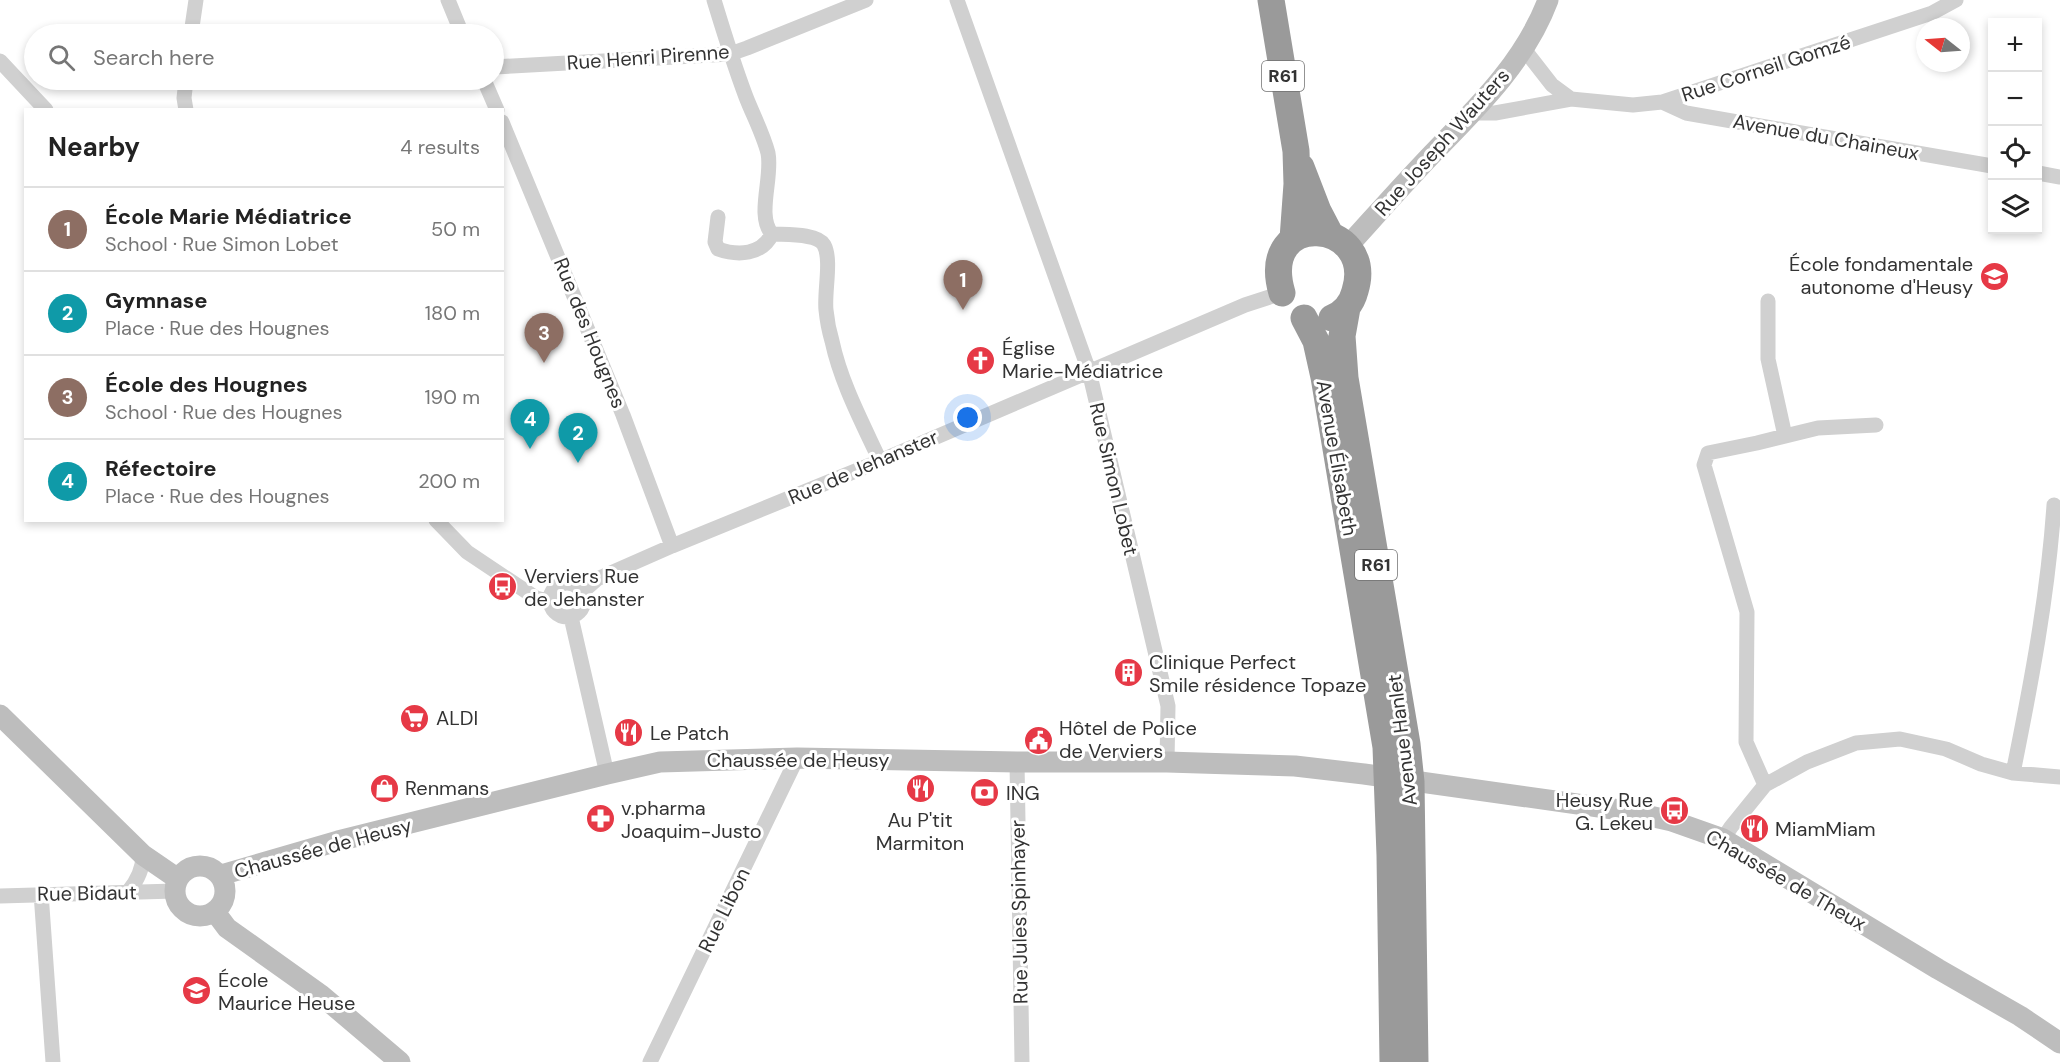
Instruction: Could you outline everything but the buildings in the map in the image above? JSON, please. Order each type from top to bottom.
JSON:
[{"type":"highway","name":"R61","points":[[1271,0],[1296,151],[1297,184],[1293,240],[1284,251],[1278,266],[1282,293]]},
{"type":"highway","name":"R61","points":[[1296,151],[1308,186],[1339,241],[1354,258],[1358,270],[1358,284],[1347,308]]},
{"type":"highway","points":[[1293,240],[1308,232],[1318,231],[1339,241]]},
{"type":"highway","name":"Avenue Élisabeth","points":[[1347,308],[1336,317],[1324,320],[1304,318],[1316,341],[1386,747],[1400,780]]},
{"type":"highway","name":"Avenue Élisabeth","points":[[1347,308],[1342,336],[1345,378],[1352,422]]},
{"type":"highway","name":"Avenue Hanlet","points":[[1352,422],[1407,744],[1400,780],[1393,1062]]},
{"type":"highway","name":"Avenue Hanlet","points":[[1400,780],[1415,1062]]},
{"type":"main road","name":"Rue Joseph Wauters","points":[[1339,241],[1474,113],[1524,49],[1548,0]]},
{"type":"main road","points":[[0,715],[176,885],[178,904],[191,915],[206,916],[215,912],[224,897],[225,887],[221,875],[207,867],[189,868],[176,885]]},
{"type":"main road","name":"Chaussée de Heusy","points":[[221,875],[338,841],[660,762],[797,758],[1167,762],[1295,766],[1400,780]]},
{"type":"main road","name":"Chaussée de Theux","points":[[1400,780],[1627,811],[1672,820],[1723,839],[2020,1016],[2060,1043]]},
{"type":"main road","points":[[215,912],[227,928],[321,995],[400,1062]]},
{"type":"main road","name":"Chaussée de Theux","points":[[2020,1016],[2060,1028]]},
{"type":"street","points":[[193,24],[195,0]]},
{"type":"street","points":[[447,0],[458,24]]},
{"type":"street","points":[[714,0],[730,54],[767,152],[768,183],[765,220],[767,228],[772,234],[804,236],[819,240],[824,245],[827,268],[826,309],[832,343],[841,375],[879,461]]},
{"type":"street","name":"Rue Henri Pirenne","points":[[504,66],[730,54],[866,0]]},
{"type":"street","name":"Rue Simon Lobet","points":[[957,0],[1089,371],[1168,706],[1167,762]]},
{"type":"street","name":"Rue Corneil Gomzé","points":[[1474,113],[1495,113],[1570,99],[1633,105],[1662,102],[1932,12],[1956,0]]},
{"type":"street","points":[[1524,49],[1552,85],[1570,99]]},
{"type":"street","points":[[0,61],[24,87]]},
{"type":"street","points":[[27,90],[44,108]]},
{"type":"street","points":[[185,90],[186,108]]},
{"type":"street","points":[[488,90],[496,108]]},
{"type":"street","name":"Avenue du Chaineux","points":[[1662,102],[1686,113],[1988,165]]},
{"type":"street","name":"Rue des Hougnes","points":[[504,127],[611,383],[672,546]]},
{"type":"street","points":[[2042,174],[2060,177]]},
{"type":"street","points":[[718,217],[716,242],[718,249],[754,252],[763,247],[772,234]]},
{"type":"street","name":"Rue de Jehanster","points":[[582,592],[597,579],[672,546],[879,461],[1245,305],[1282,293]]},
{"type":"street","points":[[1768,301],[1768,359],[1785,436]]},
{"type":"street","points":[[1765,785],[1746,742],[1747,612],[1704,465],[1708,453],[1818,428],[1876,425]]},
{"type":"street","points":[[2013,773],[2035,664],[2051,552],[2054,505]]},
{"type":"street","points":[[438,522],[467,552],[544,600],[557,614],[571,617],[577,615],[584,605],[582,592],[575,585],[561,585],[544,600]]},
{"type":"street","points":[[571,617],[606,774]]},
{"type":"street","points":[[1723,839],[1765,785],[1807,762],[1856,743],[1900,739],[1946,749],[1981,764],[2013,773],[2060,777]]},
{"type":"street","name":"Rue Libon","points":[[650,1062],[797,758]]},
{"type":"street","name":"Rue Jules Spinhayer","points":[[1017,762],[1022,1062]]},
{"type":"street","points":[[128,891],[138,876],[143,863],[143,855]]},
{"type":"street","name":"Rue Bidaut","points":[[0,896],[128,891],[176,885]]},
{"type":"street","points":[[41,893],[53,1062]]},
{"type":"place","name":"École fondamentale autonome d'Heusy","points":[[1994,276]]},
{"type":"place","name":"École Marie Médiatrice","points":[[963,310]]},
{"type":"place","name":"Église Marie-Médiatrice","points":[[981,360]]},
{"type":"place","name":"École des Hougnes","points":[[544,363]]},
{"type":"place","name":"Réfectoire","points":[[530,449]]},
{"type":"place","name":"Gymnase","points":[[578,463]]},
{"type":"place","name":"Verviers Rue de Jehanster","points":[[503,587]]},
{"type":"place","name":"Clinique Perfect Smile résidence Topaze","points":[[1128,673]]},
{"type":"place","name":"ALDI","points":[[415,718]]},
{"type":"place","name":"Le Patch","points":[[629,733]]},
{"type":"place","name":"Hôtel de Police de Verviers","points":[[1038,740]]},
{"type":"place","name":"Renmans","points":[[384,788]]},
{"type":"place","name":"Au P'tit Marmiton","points":[[920,789]]},
{"type":"place","name":"ING","points":[[985,793]]},
{"type":"place","name":"Heusy Rue G. Lekeu","points":[[1674,811]]},
{"type":"place","name":"v.pharma Joaquim-Justo","points":[[600,819]]},
{"type":"place","name":"MiamMiam","points":[[1754,829]]},
{"type":"place","name":"École Maurice Heuse","points":[[197,991]]}]
